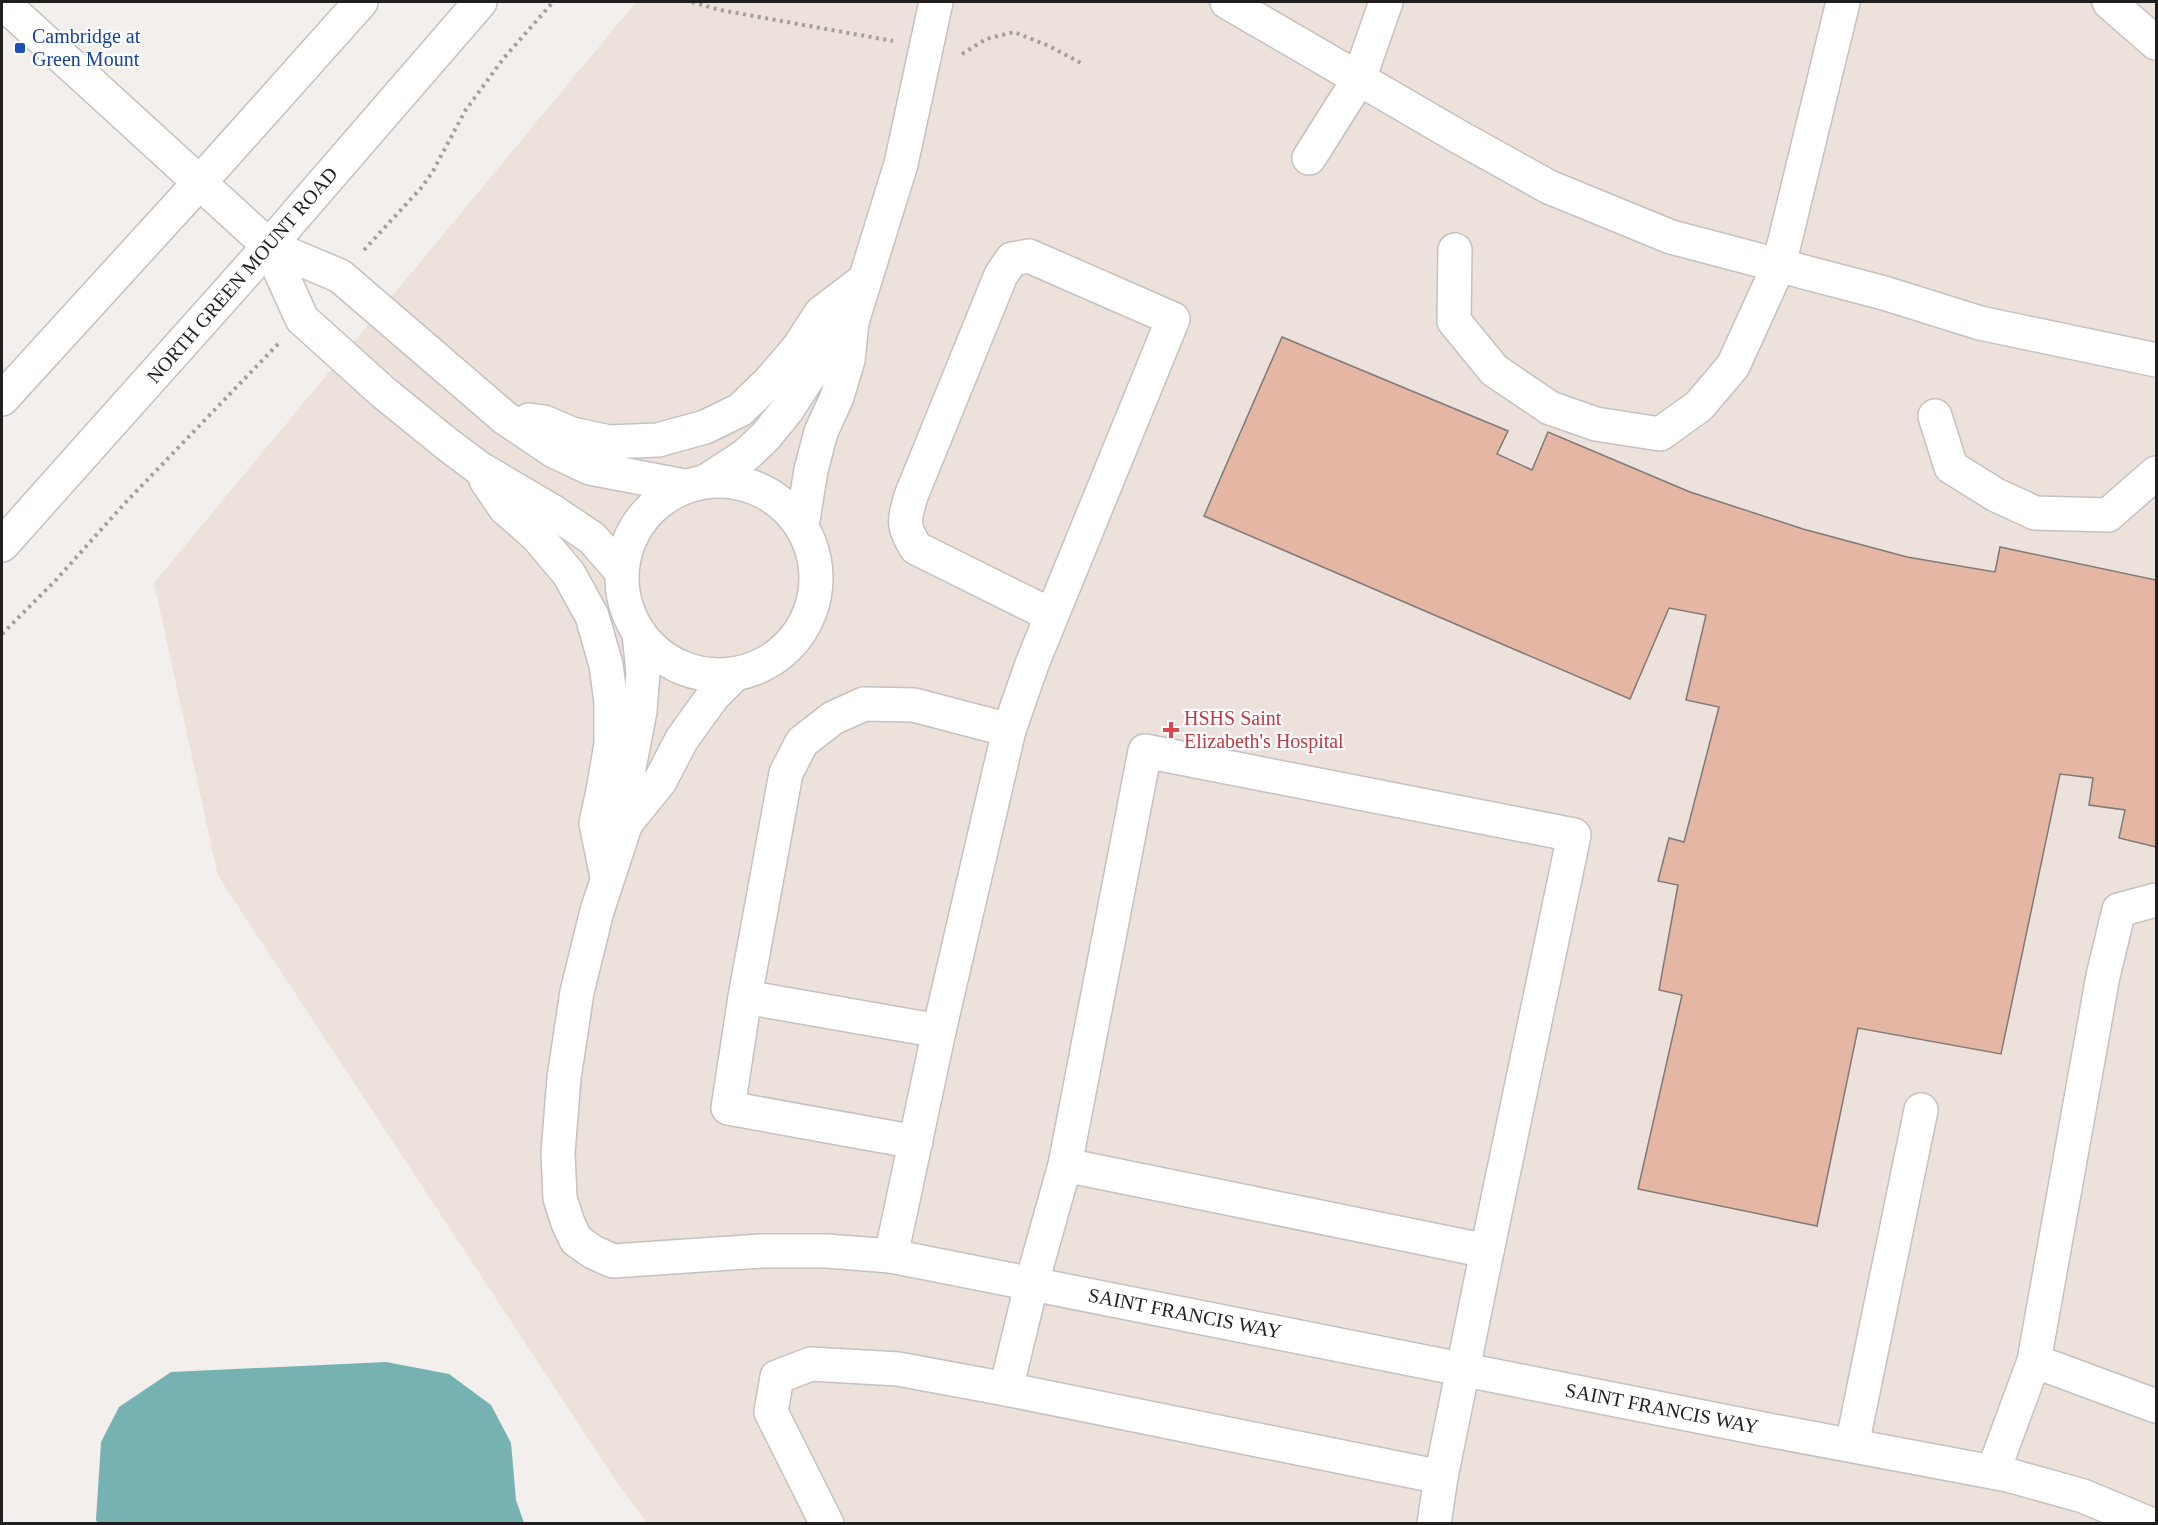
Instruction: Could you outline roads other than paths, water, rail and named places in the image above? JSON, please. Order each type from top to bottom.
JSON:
[{"type":"street","points":[[2,2],[269,246],[340,276],[505,418],[554,451],[590,468],[695,483],[729,480],[752,485],[780,502],[802,526],[811,546],[816,566],[816,588],[807,618],[790,645],[774,659],[755,669],[735,674],[712,675],[691,671],[653,650],[639,633],[628,614],[621,571],[634,529],[647,512],[664,496],[695,483],[746,454],[766,436],[787,410],[824,353],[852,322]]},
{"type":"street","points":[[2,399],[362,2]]},
{"type":"street","name":"NORTH GREEN MOUNT ROAD","points":[[2,546],[269,246],[480,2]]},
{"type":"street","points":[[802,526],[821,432],[837,397],[848,360],[852,322],[902,164],[936,2]]},
{"type":"street","points":[[1227,2],[1459,137],[1557,190],[1671,237],[1884,293],[1980,323],[2157,360]]},
{"type":"street","points":[[1308,158],[1359,79],[1386,2]]},
{"type":"street","points":[[1455,249],[1454,321],[1494,370],[1550,408],[1596,424],[1660,434],[1699,406],[1734,366],[1779,265],[1843,2]]},
{"type":"street","points":[[2109,2],[2157,44]]},
{"type":"street","points":[[269,246],[302,319],[384,393],[479,468],[552,511],[592,538],[621,571]]},
{"type":"street","points":[[891,1256],[939,1031],[1009,730],[1032,664],[1173,319],[1029,256],[1012,259],[1001,275],[911,496],[904,521],[908,535],[916,548],[1052,615]]},
{"type":"street","points":[[505,418],[544,422],[572,434],[609,441],[658,441],[705,428],[740,410],[770,381],[799,347],[821,313],[864,281]]},
{"type":"street","points":[[1935,416],[1951,467],[1996,495],[2035,513],[2108,515],[2157,473]]},
{"type":"street","name":"SAINT FRANCIS WAY","points":[[479,468],[505,508],[537,536],[569,574],[592,616],[606,665],[611,702],[611,744],[596,823],[607,880]]},
{"type":"street","name":"SAINT FRANCIS WAY","points":[[639,633],[643,673],[639,711],[628,768],[626,823],[597,911],[577,992],[564,1078],[558,1153],[560,1198],[568,1223],[576,1240],[593,1252],[614,1261],[761,1251],[827,1251],[891,1256],[1993,1472],[2083,1496],[2150,1524]]},
{"type":"street","name":"SAINT FRANCIS WAY","points":[[626,823],[660,781],[682,738],[713,696],[735,674]]},
{"type":"street","points":[[915,1142],[728,1108],[745,997],[786,773],[802,742],[833,718],[864,704],[914,705],[1009,730]]},
{"type":"street","points":[[1006,1389],[1032,1282],[1065,1165],[1145,752],[1574,835],[1463,1368],[1434,1524]]},
{"type":"street","points":[[1993,1472],[2034,1360],[2103,976],[2119,910],[2157,900]]},
{"type":"street","points":[[745,997],[939,1031]]},
{"type":"street","points":[[1852,1445],[1921,1110]]},
{"type":"street","points":[[1065,1165],[1487,1251]]},
{"type":"street","points":[[2034,1360],[2157,1406]]},
{"type":"street","points":[[827,1524],[771,1412],[777,1377],[811,1364],[898,1369],[1441,1477]]},
{"type":"water","points":[[386,1362],[449,1374],[491,1405],[511,1443],[516,1500],[524,1523],[99,1524],[96,1520],[101,1442],[119,1407],[171,1372]]},
{"type":"place","name":"Cambridge at Green Mount","points":[[20,48]]},
{"type":"place","name":"HSHS Saint Elizabeth's Hospital","points":[[1171,730]]}]
